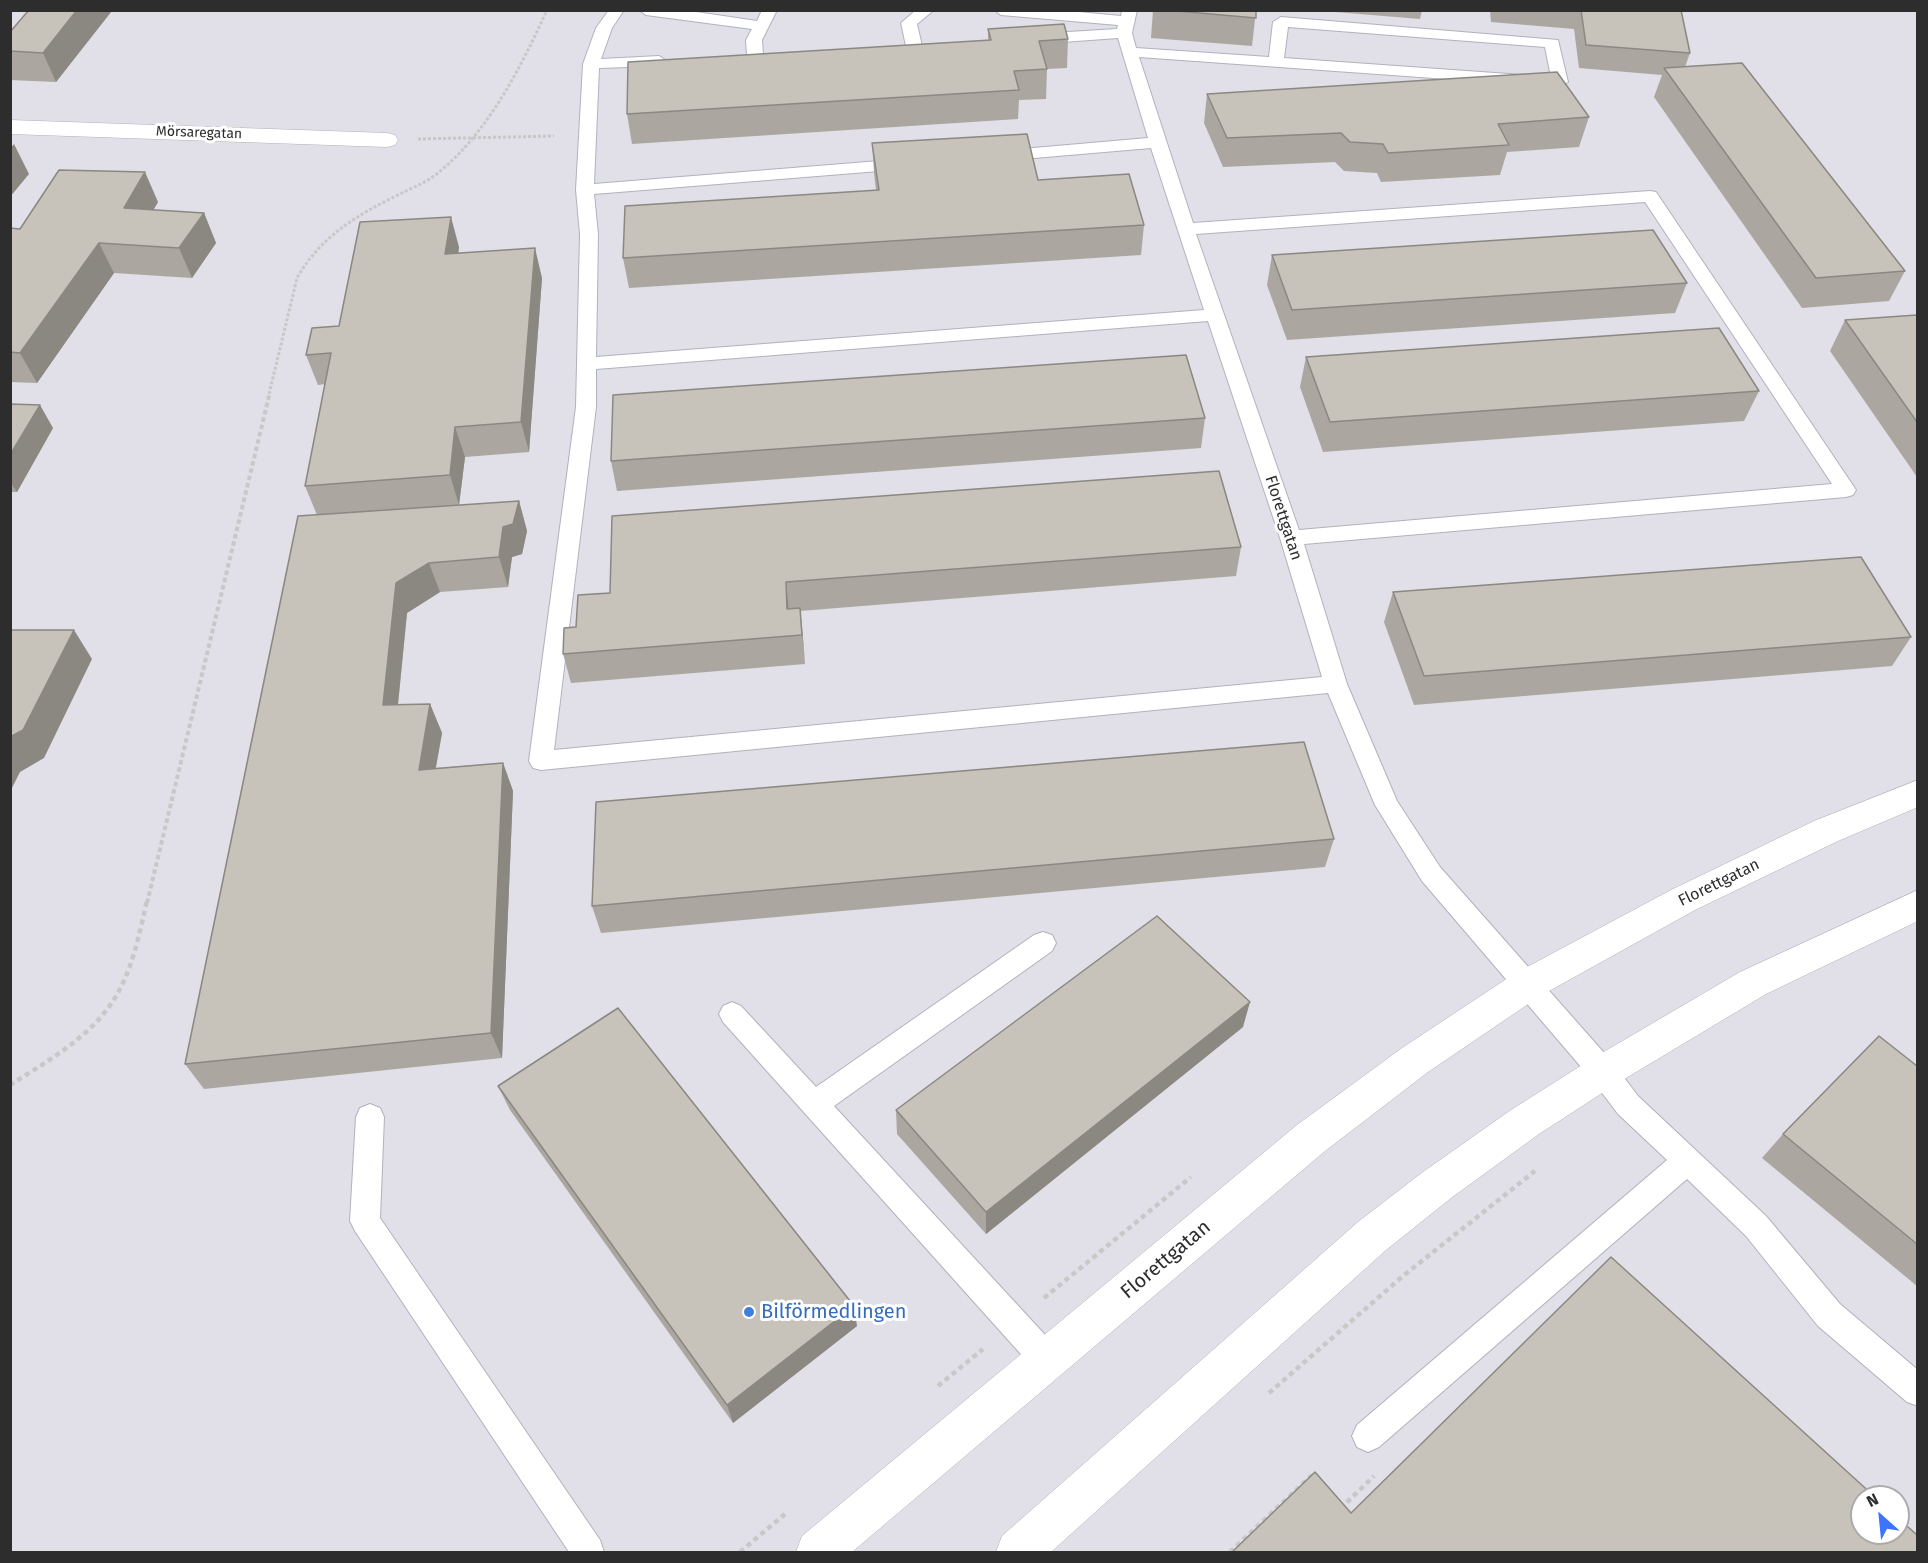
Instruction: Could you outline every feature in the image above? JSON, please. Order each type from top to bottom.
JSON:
[{"type":"street","name":"Mörsaregatan","points":[[10,127],[387,140]]},
{"type":"street","name":"Florettgatan","points":[[818,1552],[1311,1138],[1415,1059],[1527,985],[1683,900],[1826,831],[1917,793]]},
{"type":"street","points":[[1018,1552],[1372,1236],[1437,1185],[1525,1122],[1603,1072],[1753,983],[1917,904]]},
{"type":"lane","points":[[617,10],[604,28],[591,64],[585,190],[589,234],[586,407],[540,761],[1336,684]]},
{"type":"lane","points":[[646,10],[762,26]]},
{"type":"lane","points":[[755,55],[754,40],[770,10]]},
{"type":"lane","points":[[927,10],[909,23],[905,46],[938,44]]},
{"type":"lane","points":[[1001,10],[1127,29],[1276,62],[1560,82],[1552,43],[1281,22],[1276,62]]},
{"type":"lane","points":[[1019,39],[1127,29]]},
{"type":"lane","name":"Florettgatan","points":[[1127,29],[1158,142],[1291,538],[1336,684],[1387,805],[1431,874],[1603,1072],[1628,1105],[1756,1226],[1829,1314],[1917,1391]]},
{"type":"lane","points":[[1466,36],[1468,76]]},
{"type":"lane","points":[[731,56],[778,54]]},
{"type":"lane","points":[[591,64],[673,60]]},
{"type":"lane","points":[[979,157],[1158,142]]},
{"type":"lane","points":[[585,190],[919,162]]},
{"type":"lane","points":[[1186,229],[1650,196],[1846,490],[1291,538]]},
{"type":"lane","points":[[585,364],[1215,315]]},
{"type":"lane","points":[[814,1104],[1043,943]]},
{"type":"lane","points":[[732,1014],[1047,1360]]},
{"type":"lane","points":[[370,1117],[365,1221],[588,1552]]},
{"type":"lane","points":[[1368,1436],[1687,1161]]},
{"type":"path","points":[[10,1085],[57,1054],[87,1029],[112,1003],[135,952],[297,278],[302,267],[311,254],[332,233],[437,173],[472,137],[508,89],[547,10]]},
{"type":"path","points":[[387,140],[588,136]]},
{"type":"path","points":[[1261,1401],[1403,1276],[1544,1165]]},
{"type":"shaded area","points":[[11,11],[1917,11],[1917,1552],[11,1552]]},
{"type":"building","points":[[29,10],[77,10],[43,53],[10,51],[10,32]]},
{"type":"building","points":[[1165,10],[1256,10],[1256,18]]},
{"type":"building","points":[[1581,10],[1681,10],[1690,53],[1586,45]]},
{"type":"building","points":[[1064,24],[1068,39],[1039,41],[1047,69],[1014,71],[1019,90],[627,114],[628,62],[991,40],[988,29]]},
{"type":"building","points":[[1742,63],[1905,271],[1816,278],[1664,68]]},
{"type":"building","points":[[1557,72],[1589,117],[1498,124],[1509,145],[1388,153],[1383,144],[1350,142],[1341,133],[1227,138],[1207,94]]},
{"type":"building","points":[[1027,134],[1038,180],[1129,174],[1144,225],[623,258],[625,206],[879,190],[872,143]]},
{"type":"building","points":[[59,170],[145,172],[124,208],[204,213],[179,248],[99,243],[20,353],[10,352],[10,228],[20,229]]},
{"type":"building","points":[[451,217],[445,254],[535,248],[521,422],[455,427],[450,475],[305,486],[331,353],[306,355],[312,328],[339,326],[360,222]]},
{"type":"building","points":[[1653,230],[1687,283],[1292,310],[1272,255]]},
{"type":"building","points":[[1917,315],[1917,422],[1845,320]]},
{"type":"building","points":[[1719,328],[1759,391],[1330,422],[1306,357]]},
{"type":"building","points":[[1186,355],[1205,418],[611,461],[613,395]]},
{"type":"building","points":[[10,404],[40,405],[10,455]]},
{"type":"building","points":[[1219,471],[1241,547],[786,582],[787,609],[800,608],[802,635],[563,654],[564,628],[576,627],[578,595],[610,593],[612,516]]},
{"type":"building","points":[[519,501],[513,524],[503,527],[499,557],[429,563],[396,583],[383,705],[430,704],[419,770],[503,763],[491,1033],[185,1064],[298,516]]},
{"type":"building","points":[[1861,557],[1911,637],[1424,676],[1393,592]]},
{"type":"building","points":[[10,630],[74,630],[23,730],[10,737]]},
{"type":"building","points":[[1304,742],[1334,839],[592,906],[596,802]]},
{"type":"building","points":[[1157,916],[1250,1002],[986,1212],[896,1110]]},
{"type":"building","points":[[618,1008],[854,1306],[727,1405],[498,1086]]},
{"type":"building","points":[[1879,1036],[1917,1066],[1917,1244],[1783,1134]]},
{"type":"building","points":[[1611,1257],[1862,1485],[1850,1485],[1850,1545],[1910,1545],[1910,1529],[1917,1535],[1917,1552],[1232,1552],[1315,1472],[1351,1513]]},
{"type":"place","name":"Bilförmedlingen","points":[[749,1312]]}]
